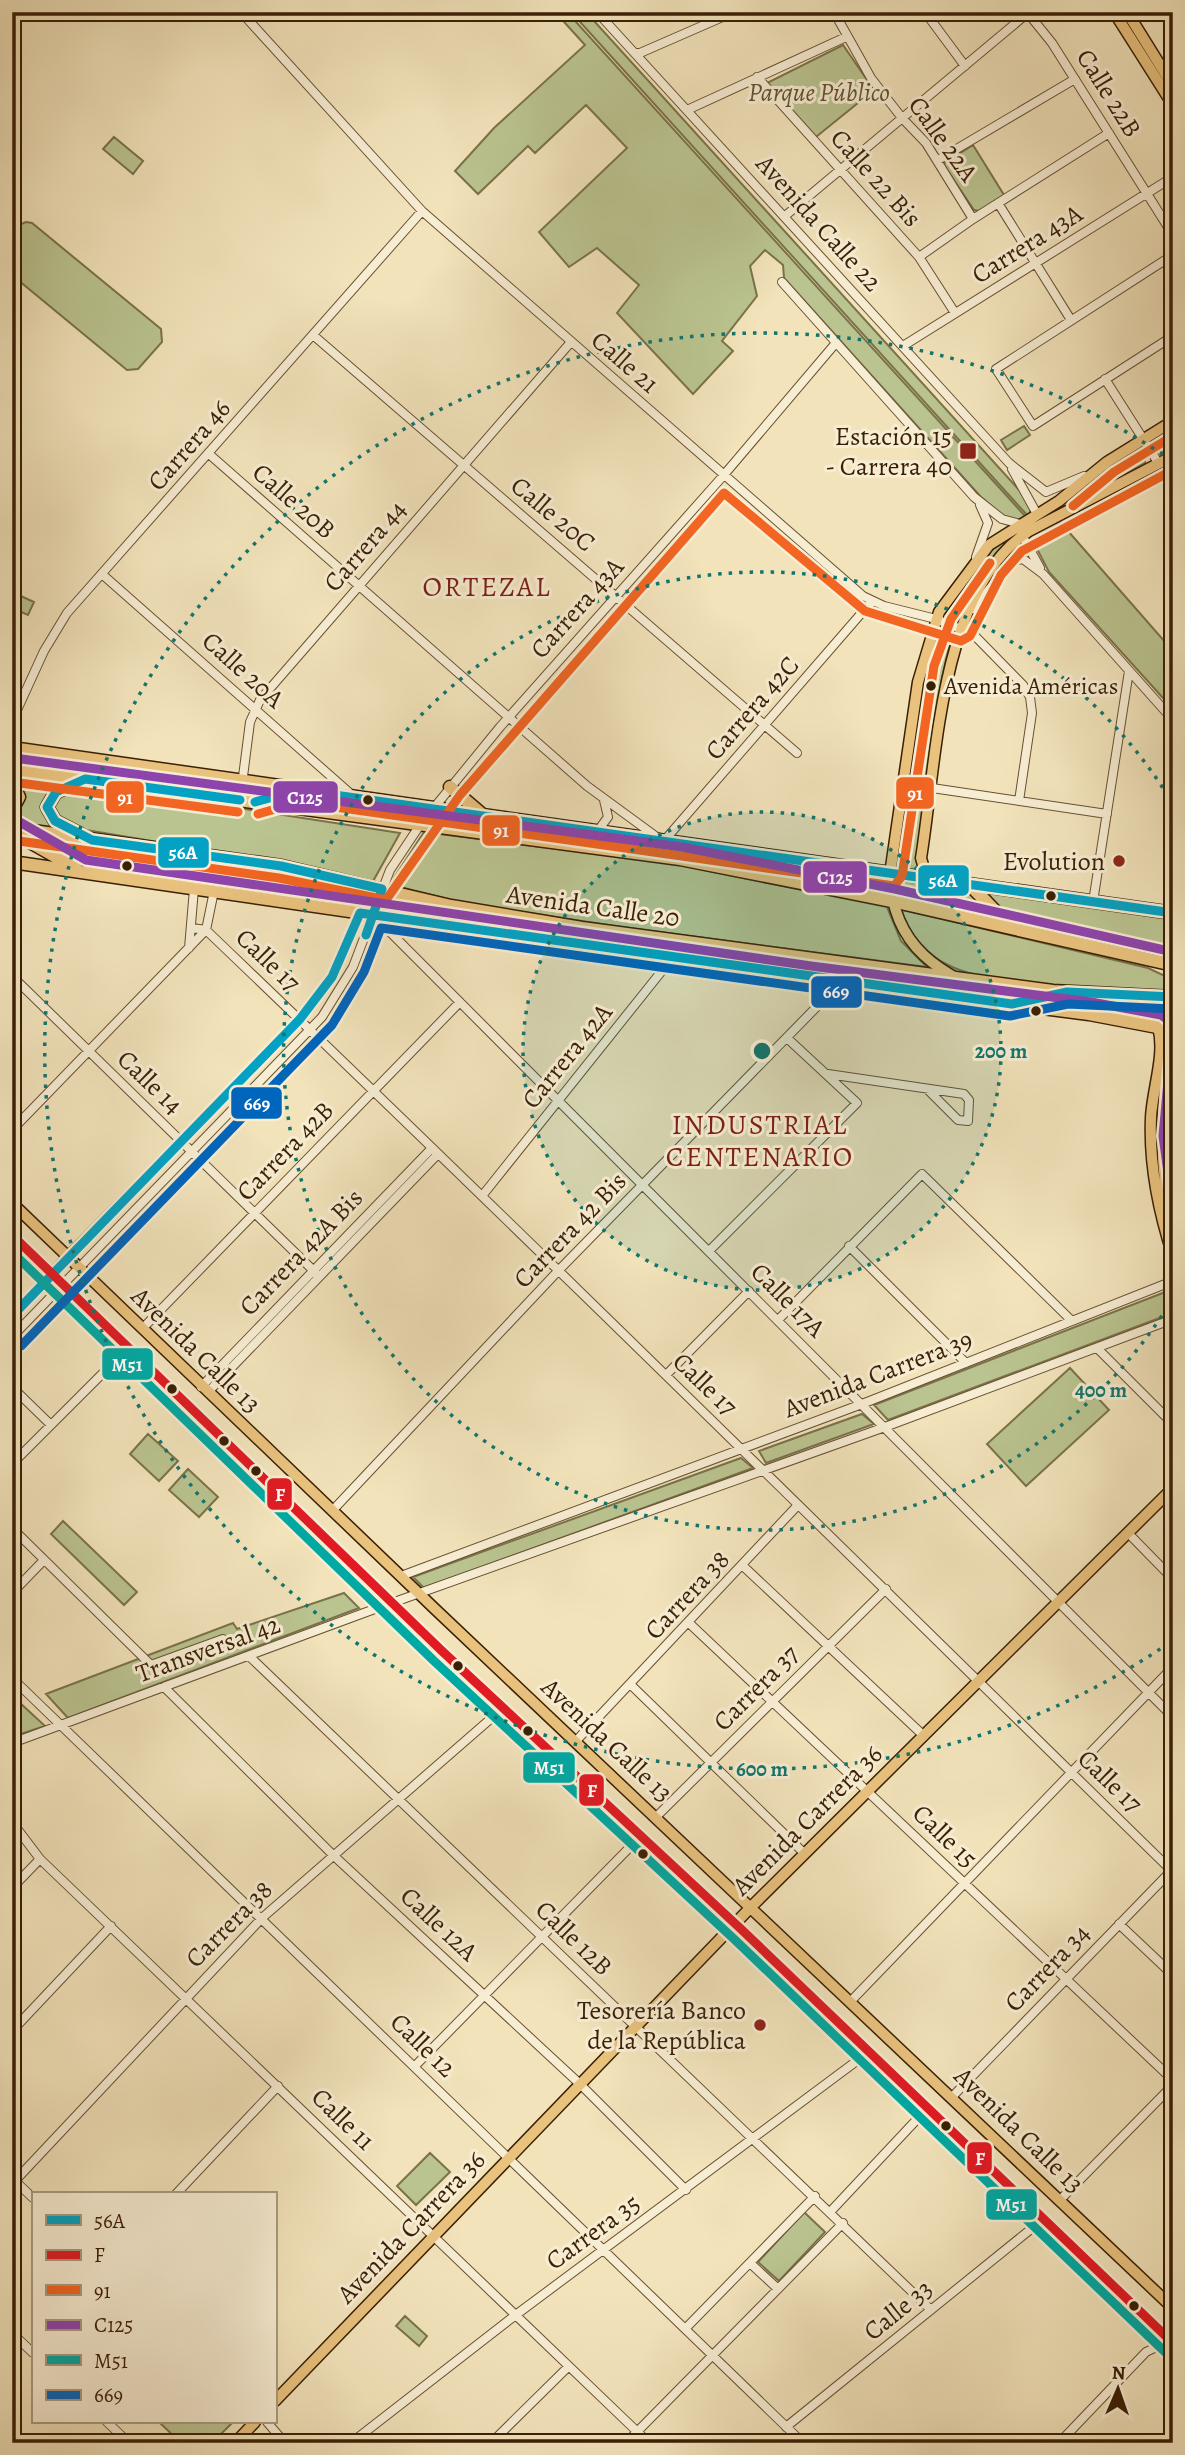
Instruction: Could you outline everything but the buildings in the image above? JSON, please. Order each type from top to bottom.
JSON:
[{"type":"highway","points":[[12,748],[1173,913]]},
{"type":"highway","points":[[12,770],[661,856],[892,901],[1173,965]]},
{"type":"highway","points":[[85,779],[56,792],[47,807],[55,821],[92,839]]},
{"type":"highway","points":[[12,782],[19,797],[12,810]]},
{"type":"highway","points":[[450,787],[485,817]]},
{"type":"highway","points":[[255,802],[299,790]]},
{"type":"highway","points":[[389,803],[404,822]]},
{"type":"highway","points":[[12,830],[82,872]]},
{"type":"highway","name":"Avenida Calle 20","points":[[12,830],[296,869],[381,891],[488,913],[582,928],[1067,992],[1173,997]]},
{"type":"highway","points":[[234,860],[307,906]]},
{"type":"highway","name":"Avenida Calle 20","points":[[12,862],[841,982],[1012,1004],[1167,1029]]},
{"type":"highway","points":[[820,887],[823,864]]},
{"type":"highway","points":[[970,885],[1000,916],[1026,932]]},
{"type":"highway","points":[[566,942],[582,928]]},
{"type":"highway","points":[[897,970],[909,991]]},
{"type":"highway","points":[[1012,1004],[1067,992]]},
{"type":"main road","points":[[12,23],[21,12]]},
{"type":"main road","points":[[1114,12],[1173,105]]},
{"type":"main road","points":[[1127,12],[1173,86]]},
{"type":"main road","points":[[927,879],[921,858],[946,685],[962,625],[991,568],[1037,514],[1067,496],[1098,469],[1173,421]]},
{"type":"main road","points":[[1012,1004],[957,978],[929,961],[916,949],[899,924],[892,901],[890,874],[918,682],[936,619],[989,545],[1173,456]]},
{"type":"main road","points":[[1173,1010],[1167,1029],[1163,1099],[1167,1154],[1164,1187],[1173,1226]]},
{"type":"main road","points":[[1167,1029],[1160,1040],[1151,1123],[1152,1165],[1157,1203],[1173,1256]]},
{"type":"main road","name":"Avenida Calle 13","points":[[12,1203],[401,1577],[1173,2308]]},
{"type":"main road","points":[[12,1249],[495,1715],[862,2057],[1173,2355]]},
{"type":"main road","name":"Avenida Carrera 36","points":[[276,2401],[751,1906],[1173,1488]]},
{"type":"main road","points":[[235,2443],[253,2424]]},
{"type":"street","name":"Calle 21","points":[[241,12],[422,211],[723,476],[872,601],[962,625],[977,636],[1023,685],[1032,713],[1019,801]]},
{"type":"street","name":"Avenida Calle 22","points":[[597,12],[1009,463],[1046,492],[1098,469]]},
{"type":"street","points":[[635,53],[734,12]]},
{"type":"street","name":"Calle 22A","points":[[834,12],[846,37],[902,118],[938,160],[973,219]]},
{"type":"street","points":[[925,12],[965,66]]},
{"type":"street","points":[[785,216],[1028,13]]},
{"type":"street","name":"Calle 22B","points":[[1028,13],[1052,43],[1173,235]]},
{"type":"street","points":[[687,110],[846,37]]},
{"type":"street","name":"Calle 22 Bis","points":[[757,77],[919,257],[955,313]]},
{"type":"street","points":[[938,160],[1075,79]]},
{"type":"street","points":[[919,257],[973,219],[1109,133]]},
{"type":"street","name":"Carrera 43A","points":[[903,346],[1173,177]]},
{"type":"street","points":[[998,203],[1072,320]]},
{"type":"street","name":"Carrera 46","points":[[12,721],[57,628],[422,211]]},
{"type":"street","points":[[1173,255],[996,369],[1032,426],[1173,336]]},
{"type":"street","points":[[782,282],[974,497],[1021,530],[1044,574]]},
{"type":"street","name":"Calle 20C","points":[[313,335],[797,753]]},
{"type":"street","name":"Carrera 44","points":[[254,708],[570,342]]},
{"type":"street","name":"Carrera 43A","points":[[366,914],[394,864],[450,787],[835,344]]},
{"type":"street","points":[[1105,379],[1159,464]]},
{"type":"street","name":"Calle 20B","points":[[209,454],[604,800],[663,842]]},
{"type":"street","name":"Avenida Calle 22","points":[[1009,463],[1037,514]]},
{"type":"street","points":[[972,566],[988,523],[974,497]]},
{"type":"street","points":[[962,625],[1012,561],[1023,559],[1044,574],[1166,712]]},
{"type":"street","name":"Calle 20A","points":[[103,575],[355,798]]},
{"type":"street","name":"Carrera 42C","points":[[663,842],[872,601]]},
{"type":"street","points":[[1093,902],[1129,671]]},
{"type":"street","points":[[240,800],[254,708]]},
{"type":"street","points":[[932,788],[1107,814]]},
{"type":"street","points":[[597,832],[608,817],[604,800]]},
{"type":"street","points":[[661,856],[663,842]]},
{"type":"street","points":[[189,948],[194,888]]},
{"type":"street","name":"Calle 17","points":[[206,930],[214,891]]},
{"type":"street","points":[[12,1317],[67,1256],[299,1019],[332,977],[381,891]]},
{"type":"street","points":[[12,1336],[310,1030],[345,984],[366,914]]},
{"type":"street","name":"Calle 17A","points":[[366,914],[460,1002],[1173,1717]]},
{"type":"street","name":"Calle 17","points":[[192,928],[206,930],[373,1090],[1172,1870]]},
{"type":"street","points":[[12,1130],[206,930]]},
{"type":"street","name":"Carrera 42A","points":[[482,1196],[685,942]]},
{"type":"street","name":"Calle 14","points":[[12,976],[316,1273]]},
{"type":"street","name":"Carrera 42 Bis","points":[[332,1511],[558,1271],[841,982]]},
{"type":"street","name":"Carrera 42B","points":[[142,1329],[460,1002]]},
{"type":"street","points":[[709,1251],[857,1103],[788,1038]]},
{"type":"street","points":[[827,1074],[927,1089],[968,1096],[968,1121],[958,1120],[927,1089]]},
{"type":"street","name":"Carrera 42A Bis","points":[[205,1390],[435,1151]]},
{"type":"street","points":[[778,1320],[922,1174],[1072,1321]]},
{"type":"street","points":[[849,1246],[966,1363]]},
{"type":"street","name":"Avenida Carrera 39","points":[[401,1577],[862,1404],[1173,1281]]},
{"type":"street","points":[[666,1376],[750,1292]]},
{"type":"street","name":"Avenida Carrera 39","points":[[419,1594],[885,1427],[1173,1319]]},
{"type":"street","points":[[1097,1348],[1173,1424]]},
{"type":"street","points":[[12,1464],[121,1355]]},
{"type":"street","points":[[12,1387],[51,1425]]},
{"type":"street","name":"Carrera 38","points":[[575,1742],[798,1505]]},
{"type":"street","points":[[12,1528],[44,1560],[12,1593]]},
{"type":"street","points":[[1128,1533],[1173,1578]]},
{"type":"street","name":"Transversal 42","points":[[44,1560],[151,1665],[223,1639]]},
{"type":"street","points":[[743,1566],[923,1736]]},
{"type":"street","name":"Carrera 37","points":[[656,1817],[886,1588]]},
{"type":"street","name":"Transversal 42","points":[[12,1744],[419,1594]]},
{"type":"street","name":"Calle 15","points":[[689,1623],[1173,2080]]},
{"type":"street","name":"Calle 12B","points":[[249,1656],[844,2223],[931,2310]]},
{"type":"street","points":[[851,2001],[1173,1667]]},
{"type":"street","name":"Calle 12","points":[[12,1678],[803,2443]]},
{"type":"street","points":[[631,1685],[806,1854]]},
{"type":"street","name":"Calle 12A","points":[[164,1688],[333,1855],[580,2085],[686,2190]]},
{"type":"street","name":"Carrera 38","points":[[13,2181],[262,1918],[495,1715]]},
{"type":"street","name":"Calle 11","points":[[12,1822],[40,1859],[649,2443]]},
{"type":"street","points":[[415,2066],[634,1843]]},
{"type":"street","points":[[12,1888],[40,1859]]},
{"type":"street","name":"Carrera 34","points":[[952,2096],[1172,1870]]},
{"type":"street","points":[[1119,1924],[1173,1975]]},
{"type":"street","points":[[12,2031],[111,1926]]},
{"type":"street","name":"Carrera 35","points":[[351,2443],[603,2249],[862,2057]]},
{"type":"street","points":[[1060,2200],[1173,2085]]},
{"type":"street","points":[[178,2192],[278,2086]]},
{"type":"street","points":[[831,2211],[922,2115]]},
{"type":"street","points":[[13,2181],[32,2197]]},
{"type":"street","points":[[685,2329],[815,2196]]},
{"type":"street","points":[[626,2443],[844,2223]]},
{"type":"street","name":"Calle 33","points":[[786,2427],[1036,2225]]},
{"type":"street","points":[[750,2263],[778,2289]]},
{"type":"street","points":[[12,2333],[32,2352]]},
{"type":"street","points":[[1059,2443],[1146,2352],[1173,2339]]},
{"type":"street","points":[[491,2443],[568,2367]]},
{"type":"street","points":[[109,2424],[130,2443]]},
{"type":"street","points":[[269,2424],[285,2443]]},
{"type":"green space","points":[[555,12],[567,12],[1025,516],[1013,520],[1008,518],[981,497],[784,278],[783,265],[765,250],[750,266],[757,296],[722,341],[733,351],[693,394],[617,313],[639,285],[597,248],[569,267],[539,232],[627,148],[586,105],[535,153],[528,146],[478,194],[455,171],[494,128],[585,45]]},
{"type":"green space","points":[[571,12],[586,12],[1021,492],[1031,507],[1030,513],[1027,515]]},
{"type":"green space","name":"Parque Público","points":[[843,45],[874,90],[816,137],[767,83]]},
{"type":"green space","points":[[114,137],[143,161],[133,174],[103,149]]},
{"type":"green space","points":[[973,145],[1004,195],[979,211],[974,210],[943,164]]},
{"type":"green space","points":[[32,223],[161,329],[162,342],[138,369],[127,370],[12,275],[12,237],[19,225]]},
{"type":"green space","points":[[1024,426],[1030,435],[1007,450],[1001,440]]},
{"type":"green space","points":[[1173,427],[1173,447],[1161,453],[1154,438]]},
{"type":"green space","points":[[1135,451],[1145,454],[1145,463],[1067,504],[1083,487]]},
{"type":"green space","points":[[1061,523],[1173,651],[1172,708],[1049,572],[1035,545],[1038,536]]},
{"type":"green space","points":[[1024,528],[991,560],[959,617],[947,617],[945,610],[989,552]]},
{"type":"green space","points":[[12,592],[34,602],[28,615],[12,608]]},
{"type":"green space","points":[[938,632],[951,637],[942,678],[918,849],[919,873],[896,871],[924,682]]},
{"type":"green space","points":[[12,754],[236,786],[238,789],[229,793],[12,765]]},
{"type":"green space","points":[[12,775],[66,783],[49,790],[42,803],[46,818],[61,830],[12,823],[23,799]]},
{"type":"green space","points":[[89,785],[400,833],[372,883],[297,865],[86,830],[67,825],[55,816],[55,798],[70,790]]},
{"type":"green space","points":[[304,795],[390,807],[396,816],[278,799]]},
{"type":"green space","points":[[446,815],[649,843],[654,850],[442,821]]},
{"type":"green space","points":[[424,832],[669,863],[887,907],[901,941],[927,967],[621,927],[463,903],[396,886],[394,878]]},
{"type":"green space","points":[[31,838],[244,870],[285,896],[77,865]]},
{"type":"green space","points":[[678,848],[816,868],[818,874],[815,878],[807,878],[682,853]]},
{"type":"green space","points":[[829,869],[883,877],[883,889],[881,892],[831,883],[827,879]]},
{"type":"green space","points":[[261,871],[324,880],[369,893],[362,908],[310,900]]},
{"type":"green space","points":[[896,877],[966,890],[989,912],[939,900],[929,903],[897,895]]},
{"type":"green space","points":[[987,891],[1173,919],[1171,958],[1023,924],[1002,911]]},
{"type":"green space","points":[[388,898],[562,931],[561,938],[388,912],[385,906]]},
{"type":"green space","points":[[900,909],[1148,968],[1165,976],[1171,991],[1056,986],[969,973],[948,965],[925,949],[908,926]]},
{"type":"green space","points":[[576,936],[672,947],[671,954],[574,940]]},
{"type":"green space","points":[[689,949],[891,979],[903,988],[687,956]]},
{"type":"green space","points":[[1056,1000],[1165,1004],[1164,1021],[1148,1015]]},
{"type":"green space","points":[[1173,1289],[1173,1313],[888,1420],[874,1405]]},
{"type":"green space","points":[[1070,1368],[1109,1410],[1026,1486],[987,1444]]},
{"type":"green space","points":[[862,1414],[874,1424],[766,1463],[759,1451]]},
{"type":"green space","points":[[148,1434],[178,1461],[159,1481],[130,1454]]},
{"type":"green space","points":[[741,1458],[753,1468],[424,1588],[413,1577]]},
{"type":"green space","points":[[188,1469],[218,1497],[199,1517],[169,1490]]},
{"type":"green space","points":[[63,1521],[137,1592],[124,1605],[51,1534]]},
{"type":"green space","points":[[344,1593],[359,1608],[68,1718],[46,1694],[233,1623],[237,1629]]},
{"type":"green space","points":[[19,1702],[45,1726],[12,1737],[12,1705]]},
{"type":"green space","points":[[430,2153],[450,2172],[416,2205],[397,2186]]},
{"type":"green space","points":[[804,2212],[825,2232],[779,2281],[758,2262]]},
{"type":"green space","points":[[405,2316],[427,2336],[419,2346],[396,2326]]},
{"type":"green space","points":[[161,2424],[231,2424],[212,2443],[181,2443]]},
{"type":"transit line","name":"91","points":[[1073,506],[1114,472],[1173,436]]},
{"type":"transit line","name":"91","points":[[12,840],[279,878],[386,900],[460,795],[724,493],[865,611],[961,641],[970,636],[1001,575],[1022,551],[1173,470]]},
{"type":"transit line","name":"91","points":[[258,814],[300,802],[894,886],[902,876],[934,666],[951,619],[990,563]]},
{"type":"transit line","name":"C125","points":[[14,758],[682,847],[895,889],[1173,952]]},
{"type":"transit line","name":"56A","points":[[240,800],[85,779],[56,792],[47,807],[55,821],[92,840],[281,866],[382,889],[366,935]]},
{"type":"transit line","name":"91","points":[[12,782],[238,812]]},
{"type":"transit line","name":"56A","points":[[255,802],[299,790],[1173,913]]},
{"type":"transit line","name":"C125","points":[[18,821],[86,860],[811,966],[1091,1002],[1161,1015],[1169,1021],[1172,1037],[1163,1136],[1173,1210]]},
{"type":"transit line","name":"56A","points":[[12,1316],[300,1019],[332,977],[360,913],[1012,1004],[1067,992],[1173,997]]},
{"type":"transit line","name":"669","points":[[21,1346],[332,1025],[364,972],[381,928],[1010,1016],[1068,1004],[1172,1009]]},
{"type":"transit line","name":"F","points":[[12,1235],[442,1651],[742,1930],[1173,2343]]},
{"type":"transit line","name":"M51","points":[[12,1252],[433,1660],[734,1939],[1165,2352]]},
{"type":"place","name":"Estación 15 - Carrera 40","points":[[968,451]]},
{"type":"place","name":"Avenida Américas","points":[[931,686]]},
{"type":"place","name":"Evolution","points":[[1119,861]]},
{"type":"place","name":"Tesorería Banco de la República","points":[[760,2025]]},
{"type":"district","name":"ORTEZAL","points":[[487,587]]},
{"type":"district","name":"INDUSTRIAL CENTENARIO","points":[[760,1141]]}]
